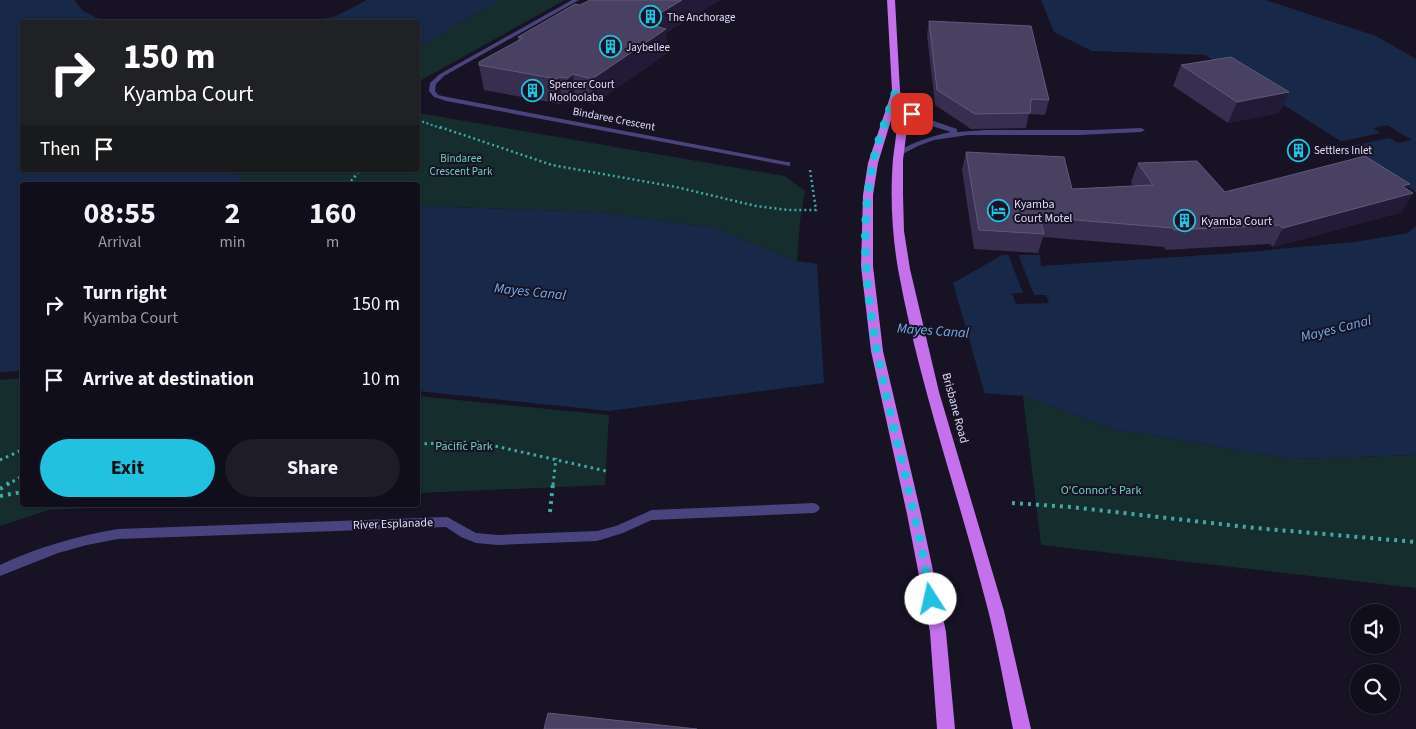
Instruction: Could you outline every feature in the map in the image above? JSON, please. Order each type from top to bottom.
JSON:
[{"type":"main road","name":"Brisbane Road","points":[[891,0],[896,91],[903,121],[899,154],[899,231],[904,269],[933,392],[996,611],[1022,729]]},
{"type":"main road","name":"Brisbane Road","points":[[896,91],[873,163],[868,195],[867,266],[874,331],[885,388],[918,531],[938,632],[946,729]]},
{"type":"street","name":"Bindaree Crescent","points":[[576,0],[442,75],[433,83],[432,91],[436,96],[446,99],[787,164]]},
{"type":"street","points":[[900,104],[922,120],[960,133]]},
{"type":"street","points":[[899,154],[926,140],[960,133],[1098,134],[1141,130]]},
{"type":"street","name":"River Esplanade","points":[[0,571],[37,554],[68,543],[118,534],[447,522],[465,534],[476,538],[498,540],[597,536],[619,530],[652,515],[814,508]]},
{"type":"path","points":[[420,121],[552,165],[676,188],[756,206],[816,210],[810,168]]},
{"type":"path","points":[[420,444],[477,442],[556,458],[606,471]]},
{"type":"path","points":[[0,460],[20,451]]},
{"type":"path","points":[[549,517],[556,458]]},
{"type":"path","points":[[0,489],[20,477]]},
{"type":"path","points":[[0,496],[20,492]]},
{"type":"path","points":[[1012,503],[1070,507],[1254,528],[1416,542]]},
{"type":"green space","points":[[499,0],[565,0],[420,81],[420,46]]},
{"type":"green space","name":"Bindaree Crescent Park","points":[[420,113],[785,176],[805,191],[800,221],[797,261],[714,228],[598,212],[420,206],[420,182],[241,182],[239,172],[420,172]]},
{"type":"green space","points":[[20,378],[20,507],[114,507],[49,510],[0,526],[0,380]]},
{"type":"green space","name":"Pacific Park","points":[[420,396],[609,415],[605,485],[420,493]]},
{"type":"green space","name":"O'Connor's Park","points":[[1023,396],[1114,429],[1292,459],[1416,455],[1416,588],[1041,545]]},
{"type":"water","points":[[0,0],[74,0],[83,11],[101,20],[20,20],[20,172],[239,172],[241,182],[20,182],[20,371],[0,372]]},
{"type":"water","points":[[367,0],[499,0],[420,46],[420,20],[320,20],[336,16]]},
{"type":"water","points":[[1041,0],[1265,0],[1376,36],[1416,59],[1416,193],[1400,179],[1205,55],[1092,51],[1054,32]]},
{"type":"water","name":"Mayes Canal","points":[[420,206],[598,212],[714,228],[797,261],[953,283],[1002,255],[1040,255],[1041,266],[1236,253],[1355,242],[1408,233],[1416,226],[1416,455],[1292,459],[1114,429],[1023,396],[824,383],[609,411],[420,391]]},
{"type":"pier","points":[[1387,125],[1412,140],[1398,143],[1390,138],[1346,147],[1338,142],[1381,133],[1373,128]]},
{"type":"pier","points":[[1008,254],[1018,254],[1034,295],[1046,295],[1049,303],[1016,304],[1012,293],[1023,293]]},
{"type":"pier","points":[[817,264],[953,283],[985,395],[824,383]]},
{"type":"building","points":[[590,0],[682,0],[644,23],[666,29],[592,79],[573,74],[568,78],[559,77],[557,79],[479,65],[479,62],[523,38],[518,37],[575,4],[580,5]]},
{"type":"building","points":[[929,21],[1031,26],[1049,100],[1031,99],[1030,113],[975,114],[937,90]]},
{"type":"building","points":[[1231,57],[1289,92],[1237,102],[1181,65]]},
{"type":"building","points":[[966,152],[1064,157],[1072,189],[1153,185],[1138,163],[1197,161],[1225,192],[1365,156],[1410,184],[1402,186],[1413,193],[1283,228],[1279,225],[1174,230],[1173,228],[1040,217],[1044,234],[979,230]]},
{"type":"building","points":[[548,713],[697,729],[544,729]]},
{"type":"place","name":"The Anchorage","points":[[651,17]]},
{"type":"place","name":"Jaybellee","points":[[610,47]]},
{"type":"place","name":"Spencer Court Mooloolaba","points":[[533,90]]},
{"type":"place","name":"Settlers Inlet","points":[[1298,150]]},
{"type":"place","name":"Kyamba Court Motel","points":[[998,211]]},
{"type":"place","name":"Kyamba Court","points":[[1185,221]]},
{"type":"route","points":[[912,114],[900,104],[896,91],[873,163],[868,195],[867,266],[877,351],[931,599]]}]
